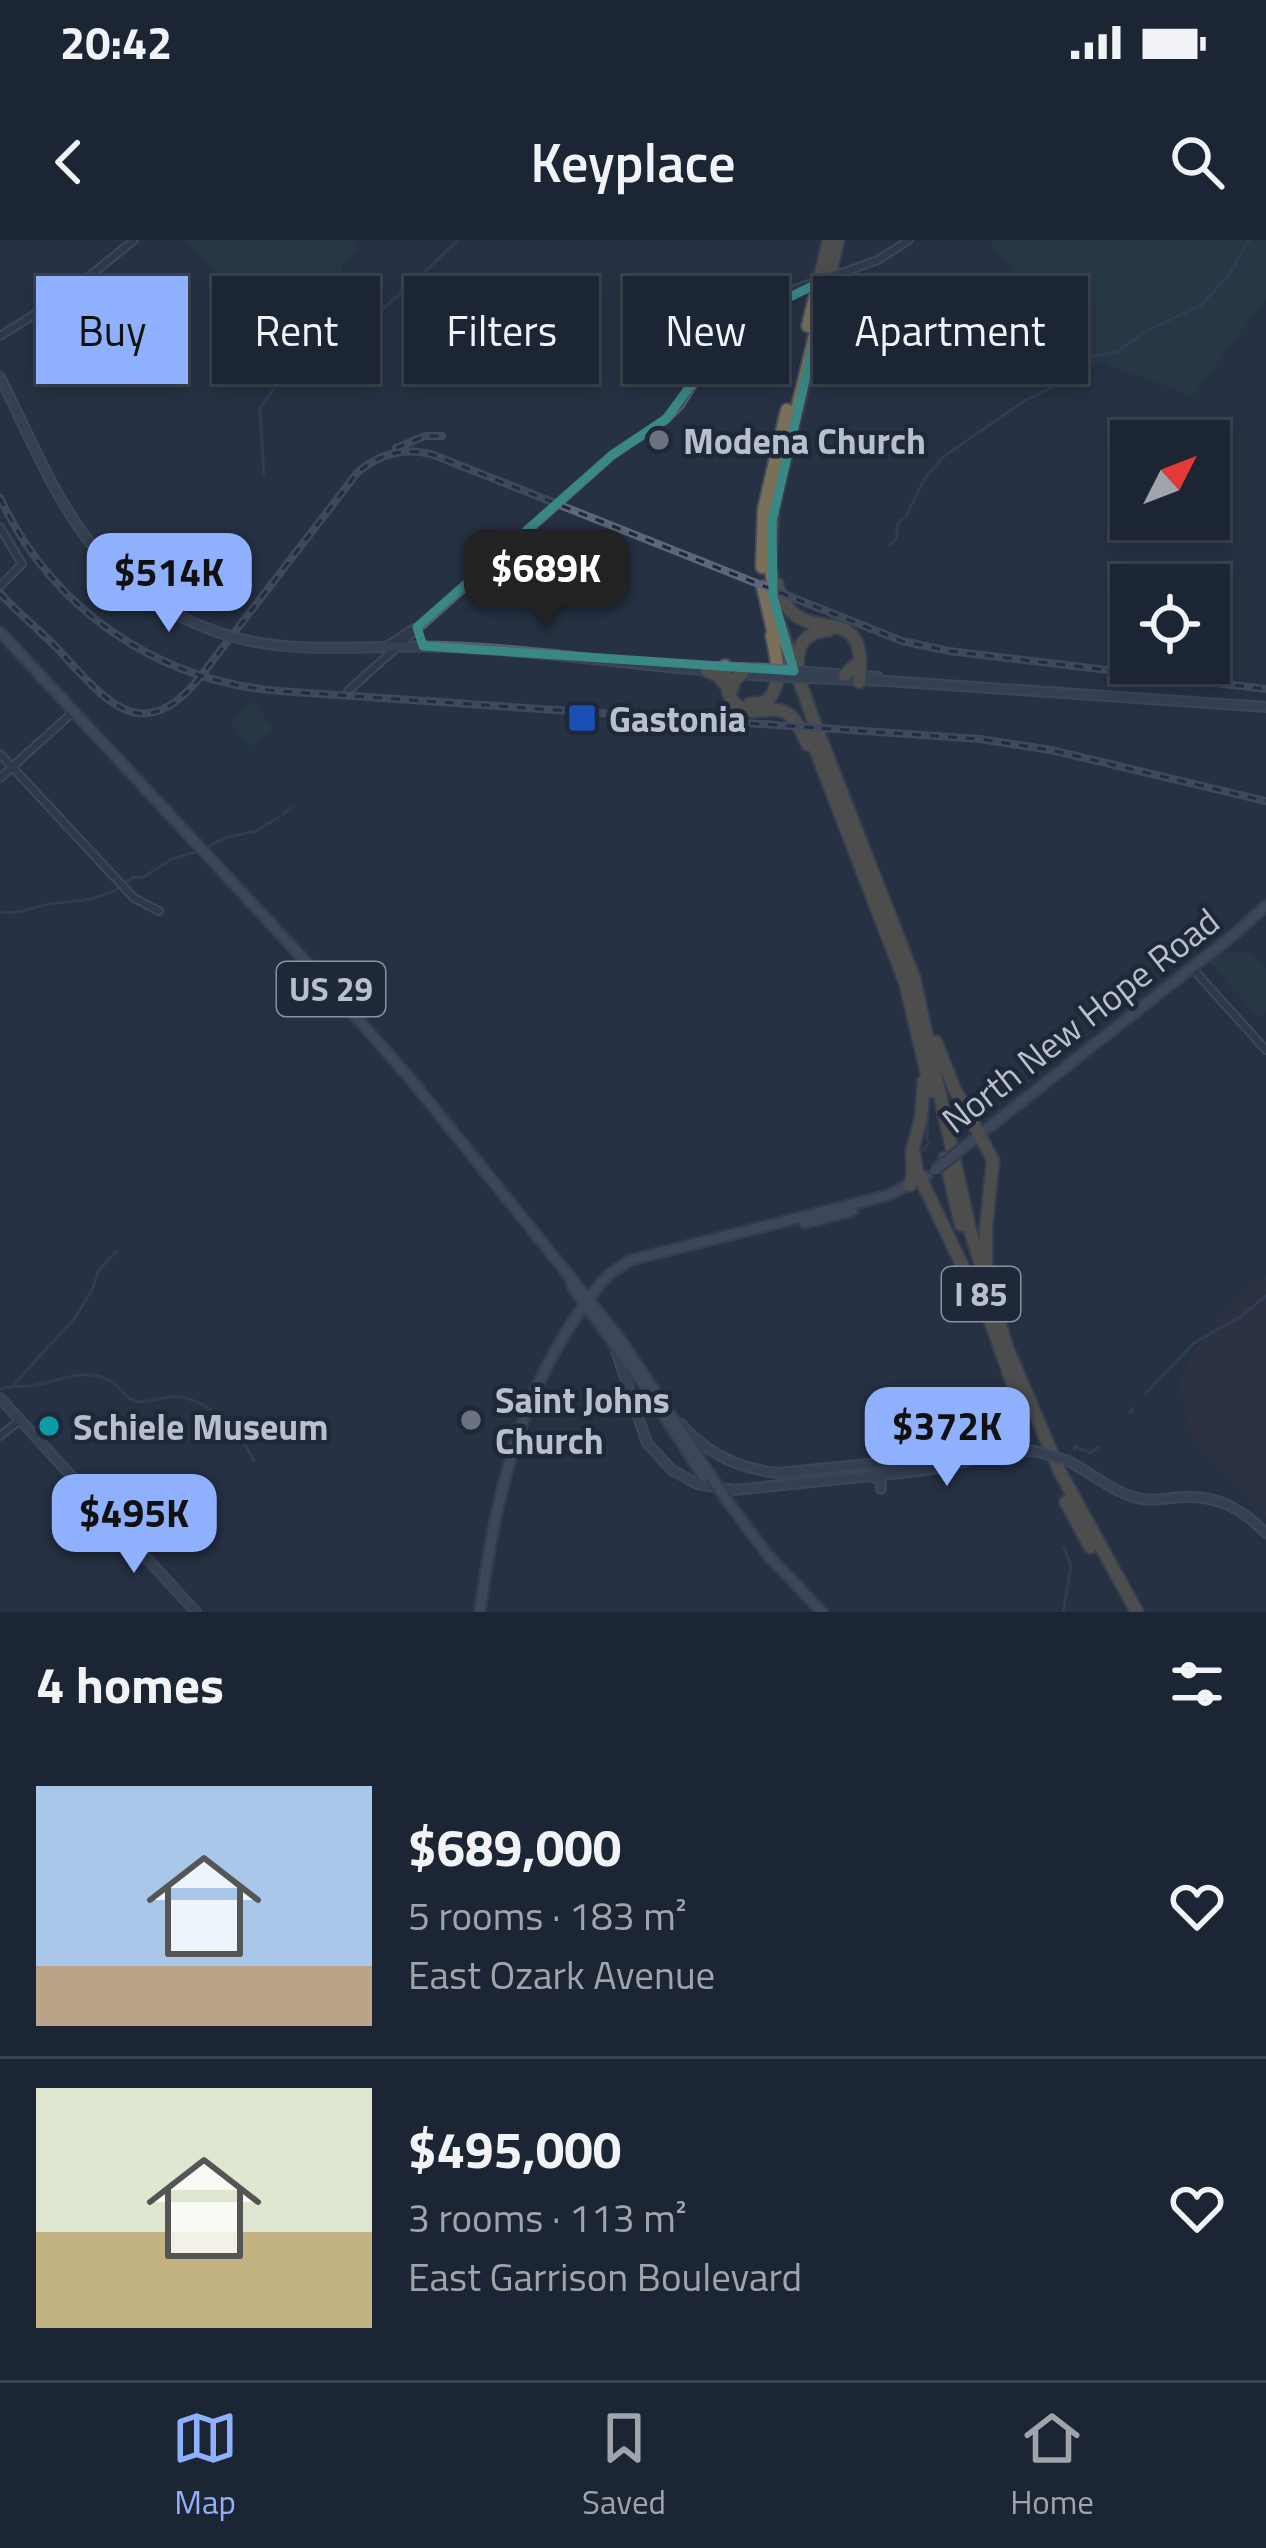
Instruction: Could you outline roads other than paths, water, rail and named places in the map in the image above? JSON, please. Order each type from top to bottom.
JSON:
[{"type":"highway","name":"I 85","points":[[829,240],[764,509],[762,580],[771,628],[905,982],[952,1194],[1007,1373],[1074,1520],[1128,1612]]},
{"type":"highway","name":"I 85","points":[[838,240],[773,509],[773,596],[783,639],[806,679],[914,978],[967,1218],[1016,1372],[1048,1447],[1139,1612]]},
{"type":"highway","points":[[770,541],[780,596],[793,614],[855,636],[861,676]]},
{"type":"highway","points":[[729,675],[738,698],[751,704],[761,704],[773,694],[778,677],[771,628]]},
{"type":"highway","points":[[806,679],[798,651],[814,632],[835,631],[849,638],[861,676]]},
{"type":"highway","points":[[707,671],[729,675]]},
{"type":"highway","points":[[729,675],[729,698],[739,708],[781,711],[794,720],[839,812]]},
{"type":"highway","points":[[914,978],[943,1060],[994,1166],[985,1243],[994,1310]]},
{"type":"highway","points":[[924,1056],[923,1100],[913,1150],[1007,1373]]},
{"type":"highway","points":[[970,1120],[993,1123]]},
{"type":"main road","points":[[0,377],[62,502],[94,549],[157,603],[217,632],[297,648],[423,646],[548,653],[707,671]]},
{"type":"main road","name":"US 29","points":[[0,632],[426,1097],[638,1364],[707,1476]]},
{"type":"main road","points":[[676,666],[729,675],[861,676],[1266,707]]},
{"type":"main road","name":"North New Hope Road","points":[[479,1612],[491,1538],[524,1417],[541,1374],[608,1275],[631,1260],[894,1200],[1266,906]]},
{"type":"main road","name":"US 29","points":[[587,1302],[754,1548],[812,1612]]},
{"type":"main road","points":[[575,1318],[596,1320]]},
{"type":"main road","points":[[614,1347],[647,1443],[665,1465],[690,1481],[734,1490],[951,1466],[996,1451]]},
{"type":"main road","points":[[0,1398],[196,1612]]},
{"type":"main road","points":[[666,1407],[710,1451],[762,1472],[1035,1450],[1066,1460],[1144,1500],[1200,1497],[1222,1502],[1250,1517],[1266,1533]]},
{"type":"main road","points":[[870,1476],[881,1481],[880,1489]]},
{"type":"main road","name":"US 29","points":[[722,1498],[822,1612]]},
{"type":"street","points":[[0,336],[67,294],[134,240]]},
{"type":"street","points":[[347,691],[362,685],[413,630],[612,454],[666,419],[736,322],[764,301],[878,260],[909,240]]},
{"type":"street","points":[[0,527],[22,564],[0,586]]},
{"type":"street","points":[[413,630],[415,640],[423,646]]},
{"type":"street","points":[[386,646],[413,630]]},
{"type":"street","points":[[0,778],[74,711]]},
{"type":"street","points":[[0,754],[134,898],[159,911]]},
{"type":"street","points":[[1192,968],[1266,1050]]},
{"type":"street","points":[[0,1436],[20,1420]]},
{"type":"waterway","points":[[277,387],[293,371],[356,331],[458,240]]},
{"type":"waterway","points":[[906,516],[924,480],[943,457],[1026,400],[1061,383],[1088,358],[1118,351],[1143,333],[1201,305],[1229,275],[1249,240]]},
{"type":"waterway","points":[[264,474],[260,408],[273,390]]},
{"type":"waterway","points":[[890,545],[902,519]]},
{"type":"waterway","points":[[283,814],[291,808]]},
{"type":"waterway","points":[[208,847],[256,831],[279,817]]},
{"type":"waterway","points":[[124,884],[196,852]]},
{"type":"waterway","points":[[0,912],[93,898],[119,888]]},
{"type":"waterway","points":[[927,1139],[928,1112]]},
{"type":"waterway","points":[[907,1146],[909,1136]]},
{"type":"waterway","points":[[920,1153],[930,1142]]},
{"type":"waterway","points":[[14,1384],[74,1319],[98,1271],[116,1252]]},
{"type":"waterway","points":[[1145,1394],[1194,1343],[1266,1296]]},
{"type":"waterway","points":[[1,1389],[90,1375],[111,1381],[136,1401],[182,1397],[219,1417],[254,1461]]},
{"type":"waterway","points":[[1130,1413],[1133,1408]]},
{"type":"waterway","points":[[1074,1450],[1075,1446],[1090,1453],[1098,1447]]},
{"type":"waterway","points":[[1063,1612],[1071,1566],[1064,1547]]},
{"type":"railway","points":[[396,448],[425,436],[442,436]]},
{"type":"railway","points":[[0,593],[104,696],[138,713],[156,712],[176,702],[197,681],[357,473],[384,456],[413,452],[434,455],[902,641],[949,651],[1266,689]]},
{"type":"railway","points":[[0,498],[48,574],[79,605],[151,655],[234,684],[279,691],[980,739],[1051,750],[1266,801]]},
{"type":"place","name":"Modena Church","points":[[659,440]]},
{"type":"place","name":"Gastonia","points":[[582,718]]},
{"type":"place","name":"Saint Johns Church","points":[[471,1420]]},
{"type":"place","name":"Schiele Museum","points":[[49,1426]]}]
